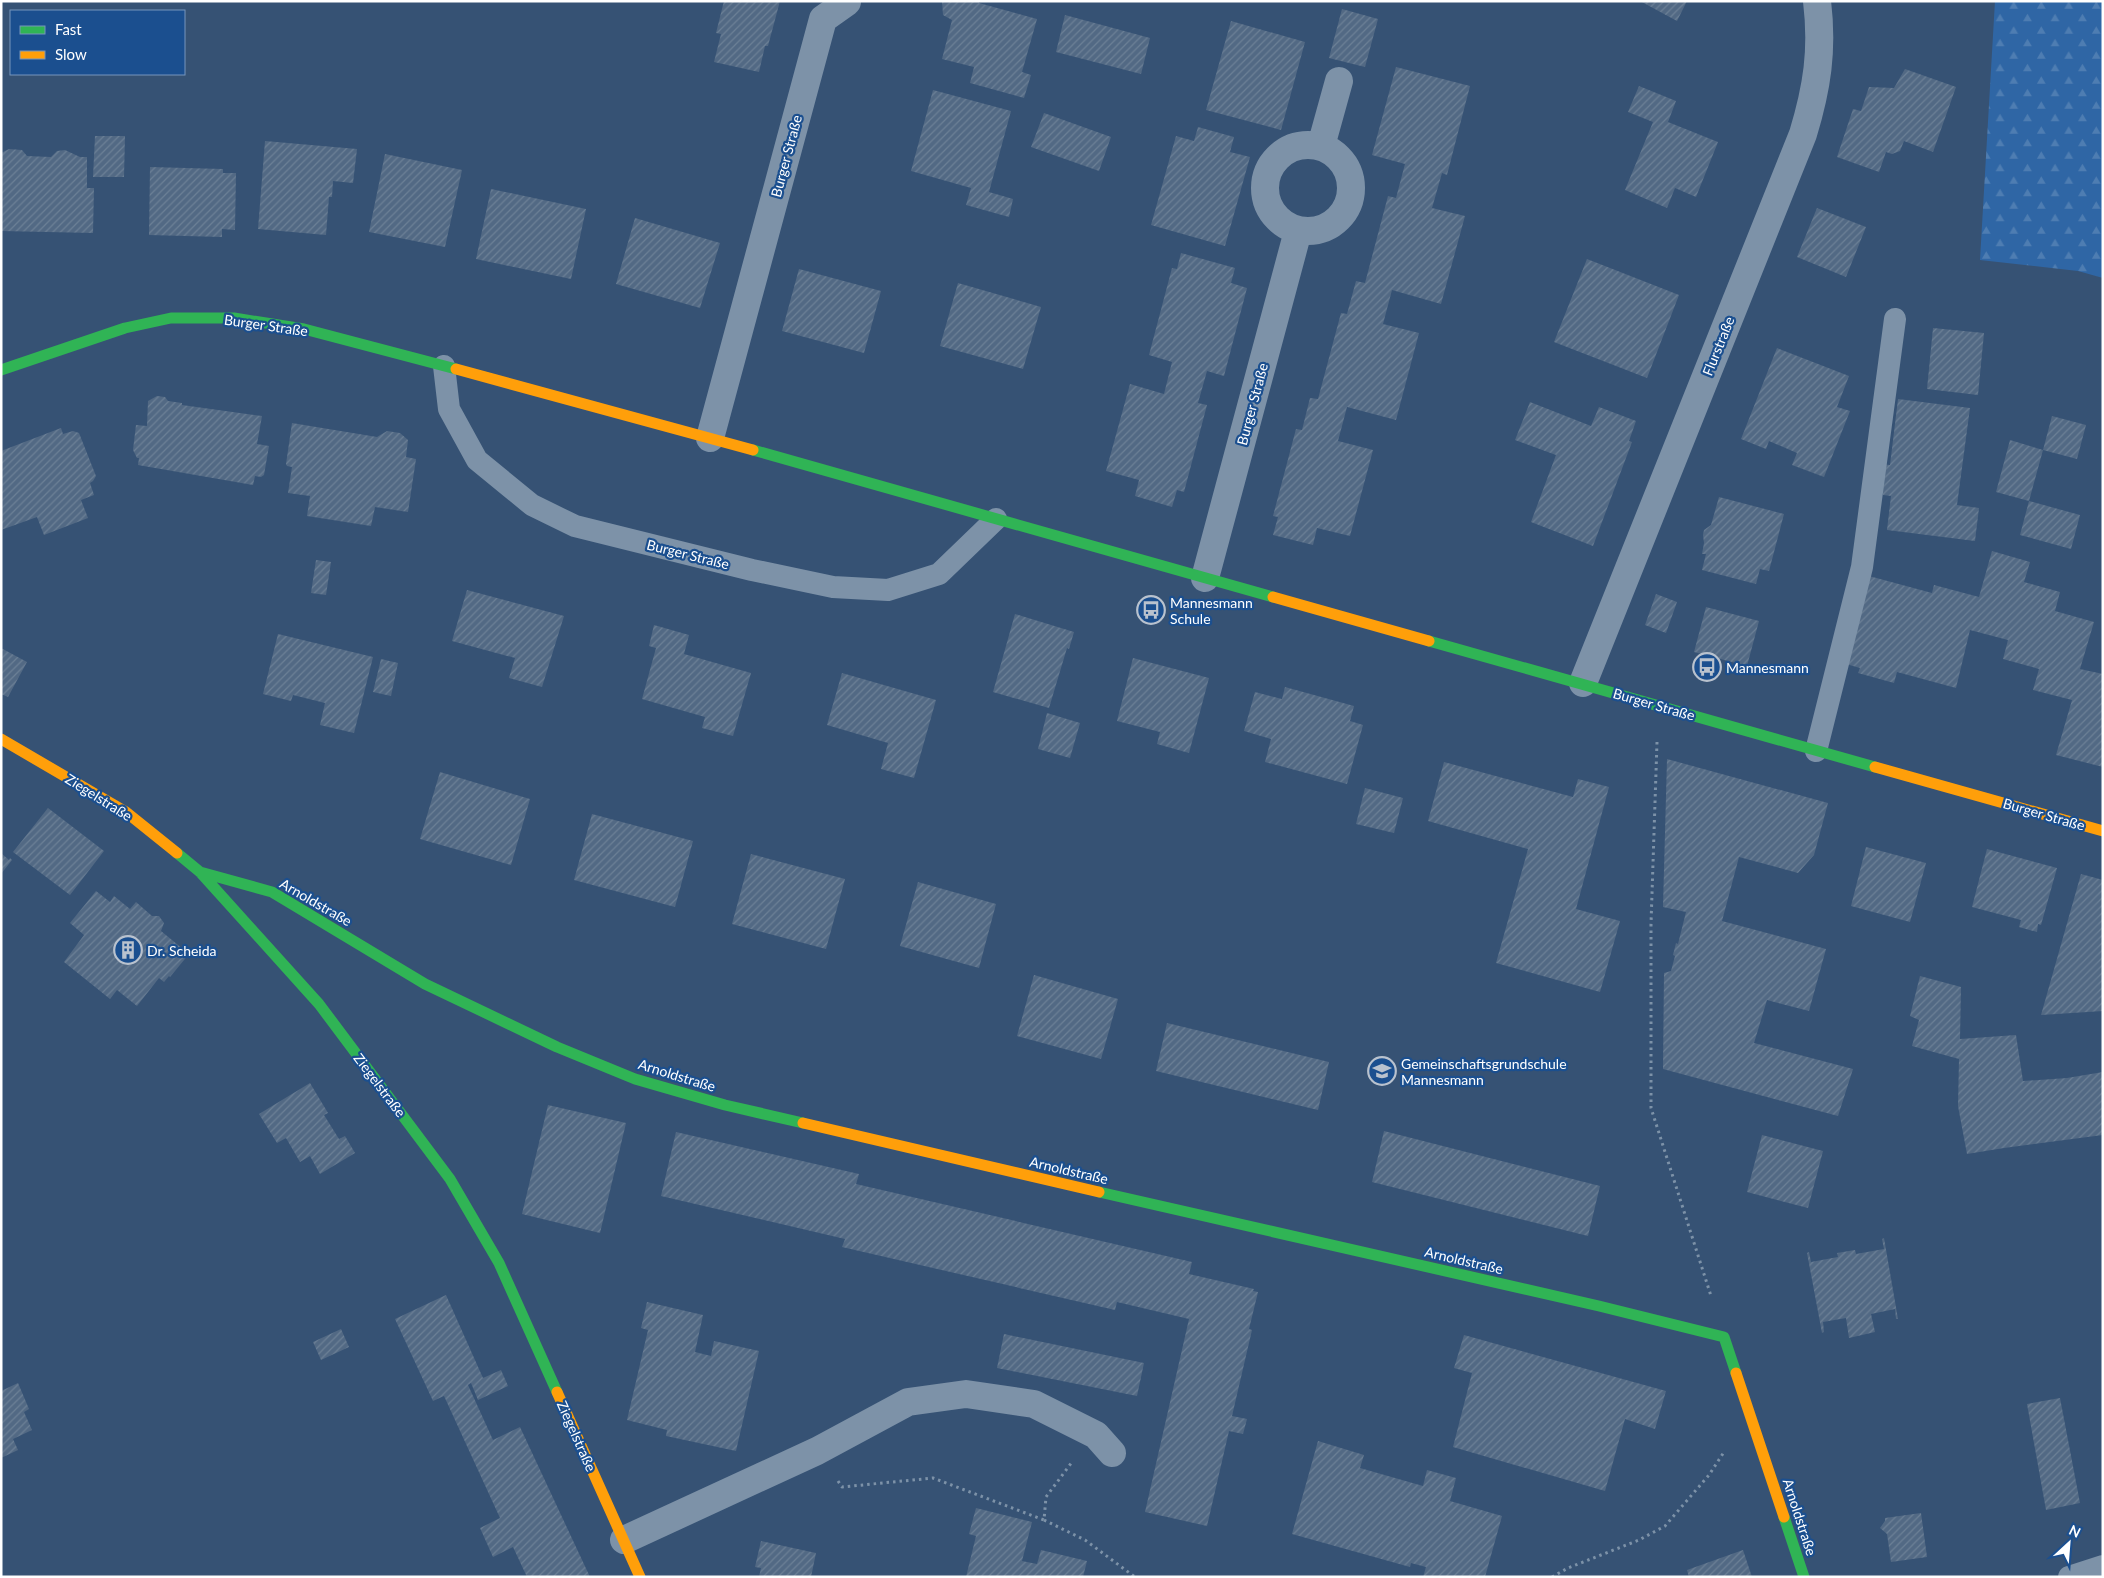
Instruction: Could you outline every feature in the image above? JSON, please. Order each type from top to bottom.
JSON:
[{"type":"street","name":"Flurstraße","points":[[1583,683],[1802,134],[1816,86],[1820,57],[1817,1]]},
{"type":"street","name":"Burger Straße","points":[[710,438],[822,19],[847,2]]},
{"type":"street","points":[[1321,146],[1339,81]]},
{"type":"street","points":[[1298,146],[1321,146],[1338,157],[1350,176],[1351,198],[1340,218],[1321,231],[1298,231],[1277,220],[1265,199],[1266,178],[1276,158],[1298,146]]},
{"type":"street","name":"Burger Straße","points":[[1205,578],[1298,231]]},
{"type":"street","name":"Burger Straße","points":[[1,370],[125,328],[171,318],[234,318],[304,329],[710,438],[2103,831]]},
{"type":"street","name":"Ziegelstraße","points":[[1,739],[126,812],[200,872],[319,1004],[450,1179],[499,1263],[640,1577]]},
{"type":"street","name":"Arnoldstraße","points":[[200,872],[272,892],[425,984],[557,1047],[635,1078],[725,1105],[1296,1238],[1599,1306],[1724,1337],[1804,1577]]},
{"type":"street","points":[[624,1540],[817,1452],[908,1402],[966,1394],[1034,1404],[1104,1444]]},
{"type":"lane","points":[[1816,751],[1862,567],[1895,319]]},
{"type":"lane","name":"Burger Straße","points":[[444,366],[449,409],[477,460],[532,505],[575,526],[833,587],[888,590],[939,574],[996,519]]},
{"type":"lane","points":[[2069,1577],[2103,1566]]},
{"type":"path","points":[[1658,705],[1651,924],[1651,1108],[1724,1337]]},
{"type":"path","points":[[1552,1577],[1568,1568],[1639,1540],[1665,1526],[1709,1475],[1750,1414]]},
{"type":"path","points":[[1044,1520],[1046,1497],[1066,1469],[1104,1444]]},
{"type":"path","points":[[817,1452],[842,1486],[933,1478],[1044,1520],[1085,1540],[1135,1577]]},
{"type":"green space","points":[[1995,1],[2103,1],[2103,278],[2078,271],[1980,260]]},
{"type":"building","points":[[724,1],[780,1],[768,46],[765,46],[759,72],[714,62],[721,34],[716,33]]},
{"type":"building","points":[[942,1],[979,1],[979,3],[1037,19],[1022,72],[1031,75],[1024,98],[970,83],[974,67],[942,59],[952,20],[943,15]]},
{"type":"building","points":[[1640,1],[1687,1],[1677,21]]},
{"type":"building","points":[[1342,9],[1378,19],[1365,67],[1329,58]]},
{"type":"building","points":[[1065,15],[1150,38],[1141,74],[1056,52]]},
{"type":"building","points":[[1231,21],[1305,42],[1281,130],[1206,110]]},
{"type":"building","points":[[1396,67],[1470,86],[1447,175],[1442,173],[1432,208],[1465,216],[1441,304],[1392,290],[1383,324],[1419,333],[1396,420],[1347,407],[1338,441],[1373,450],[1350,536],[1317,528],[1313,545],[1273,535],[1278,517],[1273,516],[1296,429],[1302,430],[1310,398],[1318,399],[1341,313],[1347,314],[1356,281],[1365,283],[1388,196],[1396,198],[1405,164],[1372,155]]},
{"type":"building","points":[[1905,69],[1956,87],[1933,152],[1904,141],[1900,151],[1892,154],[1886,152],[1879,172],[1837,157],[1853,109],[1861,111],[1869,87],[1894,88]]},
{"type":"building","points":[[1639,86],[1676,101],[1668,122],[1718,142],[1696,197],[1675,188],[1667,208],[1625,190],[1653,122],[1628,112]]},
{"type":"building","points":[[933,90],[1011,111],[989,192],[1013,199],[1009,217],[966,205],[971,188],[911,171]]},
{"type":"building","points":[[1044,113],[1111,137],[1099,171],[1031,147]]},
{"type":"building","points":[[1198,127],[1234,137],[1230,152],[1250,157],[1225,246],[1151,225],[1176,136],[1194,141]]},
{"type":"building","points":[[95,136],[125,136],[124,177],[93,177]]},
{"type":"building","points":[[265,141],[357,149],[353,183],[333,181],[332,197],[329,197],[326,235],[258,229]]},
{"type":"building","points":[[9,149],[22,150],[27,156],[51,157],[57,151],[65,150],[80,157],[87,157],[87,188],[94,188],[93,233],[1,231],[1,153]]},
{"type":"building","points":[[385,154],[462,170],[445,247],[369,232]]},
{"type":"building","points":[[150,167],[223,169],[223,173],[236,173],[235,230],[222,229],[222,237],[149,235]]},
{"type":"building","points":[[491,189],[586,209],[571,279],[476,259]]},
{"type":"building","points":[[1817,208],[1866,227],[1846,277],[1797,257]]},
{"type":"building","points":[[635,218],[720,243],[700,308],[616,284]]},
{"type":"building","points":[[1181,253],[1235,268],[1231,283],[1247,288],[1224,376],[1207,371],[1198,403],[1207,405],[1184,492],[1177,490],[1172,507],[1135,496],[1139,480],[1106,471],[1130,384],[1164,394],[1172,362],[1149,355],[1172,268],[1177,269]]},
{"type":"building","points":[[1587,259],[1679,295],[1647,378],[1554,342]]},
{"type":"building","points":[[799,269],[881,291],[864,353],[782,331]]},
{"type":"building","points":[[958,283],[1041,307],[1023,369],[940,346]]},
{"type":"building","points":[[1933,328],[1984,333],[1978,395],[1927,389]]},
{"type":"building","points":[[1777,348],[1849,376],[1837,407],[1850,411],[1824,477],[1792,465],[1797,453],[1769,441],[1766,449],[1741,439]]},
{"type":"building","points":[[157,396],[165,397],[168,401],[182,403],[182,405],[262,416],[257,444],[269,446],[264,475],[261,477],[255,476],[253,485],[138,465],[139,458],[137,458],[133,450],[136,425],[147,426],[148,401]]},
{"type":"building","points":[[1898,399],[1970,408],[1957,505],[1979,508],[1975,541],[1887,530],[1891,496],[1883,495],[1881,464],[1890,465]]},
{"type":"building","points":[[1530,402],[1591,426],[1599,407],[1636,421],[1629,441],[1632,442],[1593,546],[1531,522],[1556,455],[1515,440]]},
{"type":"building","points":[[2052,416],[2086,425],[2077,459],[2043,450]]},
{"type":"building","points":[[292,423],[377,437],[387,431],[400,433],[408,440],[406,457],[416,459],[408,512],[375,507],[371,526],[307,516],[310,496],[288,493],[292,467],[286,464]]},
{"type":"building","points":[[61,428],[63,434],[73,431],[79,433],[96,476],[90,483],[94,495],[81,500],[88,518],[44,535],[37,517],[1,530],[1,451]]},
{"type":"building","points":[[2010,440],[2043,450],[2029,501],[1996,492]]},
{"type":"building","points":[[1719,497],[1784,514],[1769,571],[1760,569],[1756,584],[1702,570],[1706,554],[1702,554],[1704,530],[1711,525]]},
{"type":"building","points":[[2029,501],[2080,515],[2071,549],[2020,535]]},
{"type":"building","points":[[1992,551],[2030,562],[2024,582],[2060,592],[2055,611],[2094,622],[2080,669],[2103,674],[2103,767],[2056,755],[2072,700],[2033,690],[2039,669],[2003,659],[2008,640],[1970,630],[1956,688],[1897,672],[1894,683],[1858,673],[1860,668],[1846,664],[1869,576],[1932,593],[1934,585],[1979,597]]},
{"type":"building","points":[[316,560],[331,562],[326,595],[311,593]]},
{"type":"building","points":[[467,590],[564,616],[542,687],[509,678],[515,658],[452,641]]},
{"type":"building","points":[[1656,594],[1677,602],[1666,633],[1645,625]]},
{"type":"building","points":[[1706,607],[1759,621],[1747,666],[1694,652]]},
{"type":"building","points":[[1015,614],[1074,632],[1069,649],[1067,648],[1049,708],[993,692]]},
{"type":"building","points":[[654,625],[689,635],[684,654],[751,673],[733,736],[702,728],[705,717],[642,699],[656,648],[649,646]]},
{"type":"building","points":[[278,634],[373,657],[354,733],[320,725],[325,703],[293,695],[291,701],[263,694]]},
{"type":"building","points":[[1,648],[27,662],[8,697],[1,694]]},
{"type":"building","points":[[1133,658],[1209,678],[1189,753],[1157,744],[1160,732],[1117,721]]},
{"type":"building","points":[[381,659],[398,663],[391,696],[373,692]]},
{"type":"building","points":[[842,673],[936,700],[914,778],[881,769],[888,743],[827,725]]},
{"type":"building","points":[[1285,687],[1354,706],[1350,721],[1363,725],[1347,784],[1265,762],[1271,739],[1244,731],[1255,692],[1282,699]]},
{"type":"building","points":[[1047,713],[1080,723],[1070,758],[1038,749]]},
{"type":"building","points":[[1667,759],[1828,803],[1814,855],[1798,873],[1739,857],[1722,921],[1826,949],[1809,1011],[1767,1000],[1754,1043],[1853,1069],[1838,1116],[1663,1069],[1664,973],[1671,971],[1676,943],[1678,944],[1686,912],[1663,907]]},
{"type":"building","points":[[1444,762],[1573,797],[1578,779],[1609,787],[1576,909],[1620,921],[1600,992],[1496,963],[1528,849],[1428,821]]},
{"type":"building","points":[[440,772],[530,799],[511,865],[420,839]]},
{"type":"building","points":[[1365,788],[1403,798],[1394,833],[1356,824]]},
{"type":"building","points":[[48,808],[104,851],[70,895],[13,852]]},
{"type":"building","points":[[592,814],[693,841],[675,907],[574,880]]},
{"type":"building","points":[[1866,847],[1926,863],[1910,922],[1851,906]]},
{"type":"building","points":[[1987,849],[2057,868],[2041,925],[2038,924],[2037,932],[2019,927],[2021,920],[1972,907]]},
{"type":"building","points":[[1,853],[9,860],[10,858],[12,860],[1,874]]},
{"type":"building","points":[[751,854],[845,879],[826,949],[732,924]]},
{"type":"building","points":[[2081,874],[2103,880],[2103,1011],[2041,1015]]},
{"type":"building","points":[[918,882],[996,904],[979,968],[900,946]]},
{"type":"building","name":"Dr. Scheida","points":[[96,891],[110,902],[114,896],[130,909],[136,902],[152,916],[159,916],[164,923],[161,931],[189,954],[164,982],[159,978],[137,1006],[117,990],[110,999],[64,962],[84,935],[70,923]]},
{"type":"building","points":[[1034,975],[1118,999],[1101,1059],[1017,1036]]},
{"type":"building","points":[[1920,976],[1961,987],[1960,1039],[2016,1035],[2023,1081],[2067,1078],[2103,1072],[2103,1135],[1967,1154],[1958,1106],[1959,1059],[1912,1046],[1919,1020],[1910,1016]]},
{"type":"building","points":[[1167,1023],[1329,1062],[1318,1110],[1156,1071]]},
{"type":"building","points":[[310,1083],[328,1113],[324,1115],[339,1139],[345,1136],[355,1153],[320,1174],[310,1156],[300,1162],[286,1138],[277,1143],[259,1114]]},
{"type":"building","points":[[548,1105],[626,1123],[600,1233],[522,1214]]},
{"type":"building","points":[[1384,1131],[1600,1186],[1588,1236],[1372,1182]]},
{"type":"building","points":[[676,1132],[859,1174],[856,1184],[1192,1262],[1189,1274],[1254,1289],[1253,1291],[1258,1292],[1249,1329],[1252,1330],[1232,1416],[1247,1419],[1243,1434],[1229,1431],[1207,1526],[1145,1512],[1189,1319],[1117,1302],[1115,1310],[842,1247],[845,1239],[661,1196]]},
{"type":"building","points":[[1762,1135],[1823,1151],[1808,1208],[1747,1192]]},
{"type":"building","points":[[1884,1238],[1898,1319],[1896,1319],[1895,1309],[1871,1314],[1875,1332],[1849,1338],[1846,1318],[1823,1322],[1824,1332],[1822,1333],[1807,1253],[1809,1252],[1811,1262],[1838,1257],[1837,1253],[1855,1250],[1856,1254],[1884,1249],[1882,1239]]},
{"type":"building","points":[[446,1295],[483,1378],[501,1370],[508,1386],[478,1400],[471,1383],[468,1385],[493,1440],[520,1427],[590,1577],[527,1577],[513,1547],[493,1557],[480,1528],[500,1518],[444,1396],[433,1401],[395,1319]]},
{"type":"building","points":[[647,1302],[703,1315],[695,1352],[711,1356],[714,1341],[759,1351],[736,1451],[666,1436],[667,1430],[627,1420],[648,1330],[641,1328]]},
{"type":"building","points":[[341,1329],[349,1347],[321,1360],[313,1342]]},
{"type":"building","points":[[1004,1334],[1144,1363],[1137,1396],[997,1368]]},
{"type":"building","points":[[1464,1335],[1666,1391],[1655,1429],[1625,1419],[1605,1491],[1453,1447],[1472,1373],[1454,1368]]},
{"type":"building","points":[[18,1383],[29,1409],[24,1412],[32,1430],[13,1439],[18,1450],[1,1458],[1,1391]]},
{"type":"building","points":[[2060,1398],[2080,1503],[2046,1510],[2027,1404]]},
{"type":"building","points":[[1318,1441],[1364,1455],[1360,1468],[1423,1486],[1427,1470],[1456,1478],[1450,1501],[1502,1516],[1485,1577],[1423,1577],[1426,1567],[1411,1563],[1410,1567],[1292,1534]]},
{"type":"building","points":[[976,1508],[1032,1522],[1022,1561],[1037,1564],[1041,1550],[1087,1561],[1083,1577],[966,1577],[976,1536],[969,1534]]},
{"type":"building","points":[[1921,1513],[1927,1557],[1891,1562],[1887,1534],[1880,1528],[1885,1518]]},
{"type":"building","points":[[761,1541],[816,1553],[811,1577],[759,1577],[761,1568],[755,1567]]},
{"type":"building","points":[[1743,1550],[1752,1577],[1689,1577],[1687,1570]]},
{"type":"traffic: fast","points":[[1,370],[125,328],[171,318],[234,318],[304,329],[456,369]]},
{"type":"traffic: fast","points":[[753,450],[1273,597]]},
{"type":"traffic: fast","points":[[1429,641],[1875,767]]},
{"type":"traffic: fast","points":[[177,853],[200,872],[319,1004],[450,1179],[499,1263],[557,1392]]},
{"type":"traffic: fast","points":[[200,872],[272,892],[425,984],[557,1047],[635,1079],[725,1105],[803,1123]]},
{"type":"traffic: fast","points":[[1099,1192],[1599,1306],[1724,1337],[1736,1373]]},
{"type":"traffic: fast","points":[[1784,1517],[1804,1577]]},
{"type":"traffic: slow","points":[[456,369],[753,450]]},
{"type":"traffic: slow","points":[[1273,597],[1429,641]]},
{"type":"traffic: slow","points":[[1,739],[126,812],[177,853]]},
{"type":"traffic: slow","points":[[1875,767],[2103,831]]},
{"type":"traffic: slow","points":[[803,1123],[1099,1192]]},
{"type":"traffic: slow","points":[[1736,1373],[1784,1517]]},
{"type":"traffic: slow","points":[[557,1392],[640,1577]]},
{"type":"place","name":"Mannesmann Schule","points":[[1151,610]]},
{"type":"place","name":"Mannesmann","points":[[1707,667]]},
{"type":"place","name":"Dr. Scheida","points":[[128,950]]},
{"type":"place","name":"Gemeinschaftsgrundschule Mannesmann","points":[[1382,1071]]}]
